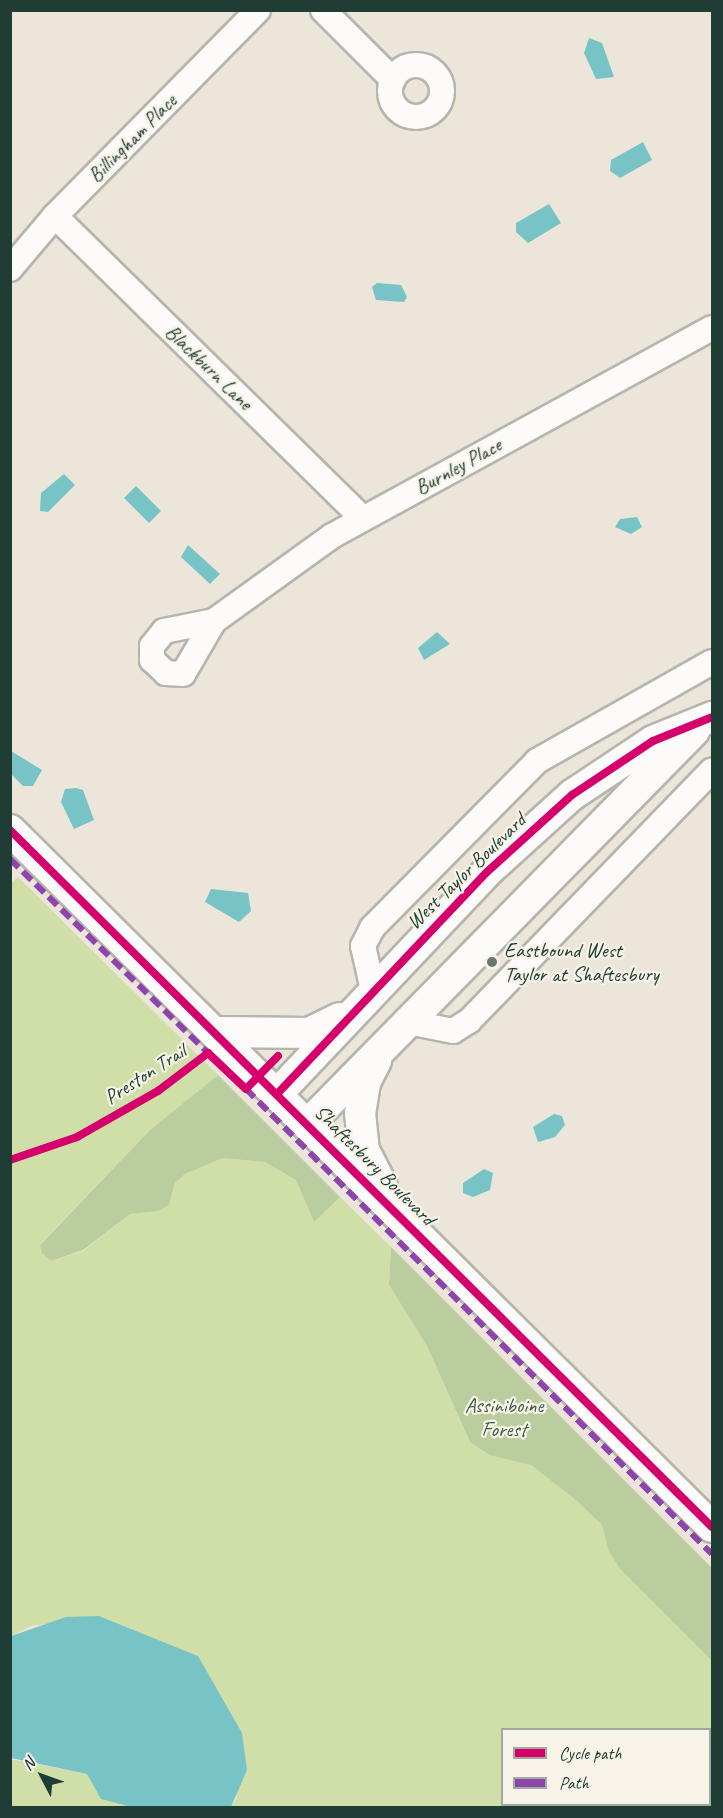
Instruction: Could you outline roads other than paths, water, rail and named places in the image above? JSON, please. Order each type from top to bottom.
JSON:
[{"type":"street","name":"Billingham Place","points":[[10,269],[55,216],[258,10]]},
{"type":"street","points":[[323,10],[393,80]]},
{"type":"street","name":"Blackburn Lane","points":[[55,216],[362,518]]},
{"type":"street","name":"Burnley Place","points":[[214,621],[362,518],[712,328]]},
{"type":"street","name":"West Taylor Boulevard","points":[[373,990],[363,946],[372,928],[537,761],[712,662]]},
{"type":"street","name":"West Taylor Boulevard","points":[[278,1093],[352,1012],[487,872],[572,795],[653,741],[708,720]]},
{"type":"street","name":"West Taylor Boulevard","points":[[308,1124],[708,720]]},
{"type":"street","points":[[408,1022],[453,1031],[469,1021],[712,770]]},
{"type":"street","name":"Shaftesbury Boulevard","points":[[10,830],[218,1032],[712,1527]]},
{"type":"street","points":[[218,1032],[309,1033],[352,1012]]},
{"type":"street","points":[[385,1046],[364,1083],[360,1113],[364,1150],[399,1214]]},
{"type":"water","points":[[589,38],[602,43],[614,77],[596,79],[584,53]]},
{"type":"water","points":[[643,142],[652,160],[620,178],[610,171],[611,160]]},
{"type":"water","points":[[549,204],[561,223],[528,243],[516,232],[516,223]]},
{"type":"water","points":[[377,283],[401,285],[407,297],[404,302],[376,300],[372,287]]},
{"type":"water","points":[[64,474],[75,485],[48,512],[40,511],[41,493]]},
{"type":"water","points":[[136,486],[161,511],[149,523],[124,498]]},
{"type":"water","points":[[637,517],[642,527],[631,534],[615,527],[620,519]]},
{"type":"water","points":[[188,545],[220,574],[210,584],[181,557]]},
{"type":"water","points":[[437,632],[450,644],[424,660],[418,648]]},
{"type":"water","points":[[11,751],[42,770],[33,786],[23,786],[11,774]]},
{"type":"water","points":[[65,789],[83,790],[94,820],[74,829],[61,802]]},
{"type":"water","points":[[211,889],[248,893],[251,911],[239,922],[205,902]]},
{"type":"water","points":[[554,1114],[562,1116],[565,1125],[555,1137],[538,1142],[533,1127]]},
{"type":"water","points":[[484,1169],[493,1173],[490,1190],[473,1197],[463,1193],[463,1183]]},
{"type":"water","points":[[99,1616],[198,1656],[242,1733],[247,1770],[231,1807],[132,1807],[101,1799],[87,1774],[11,1758],[11,1636],[66,1617]]},
{"type":"place","name":"Eastbound West Taylor at Shaftesbury","points":[[492,962]]},
{"type":"park label","name":"Assiniboine Forest","points":[[504,1417]]}]
